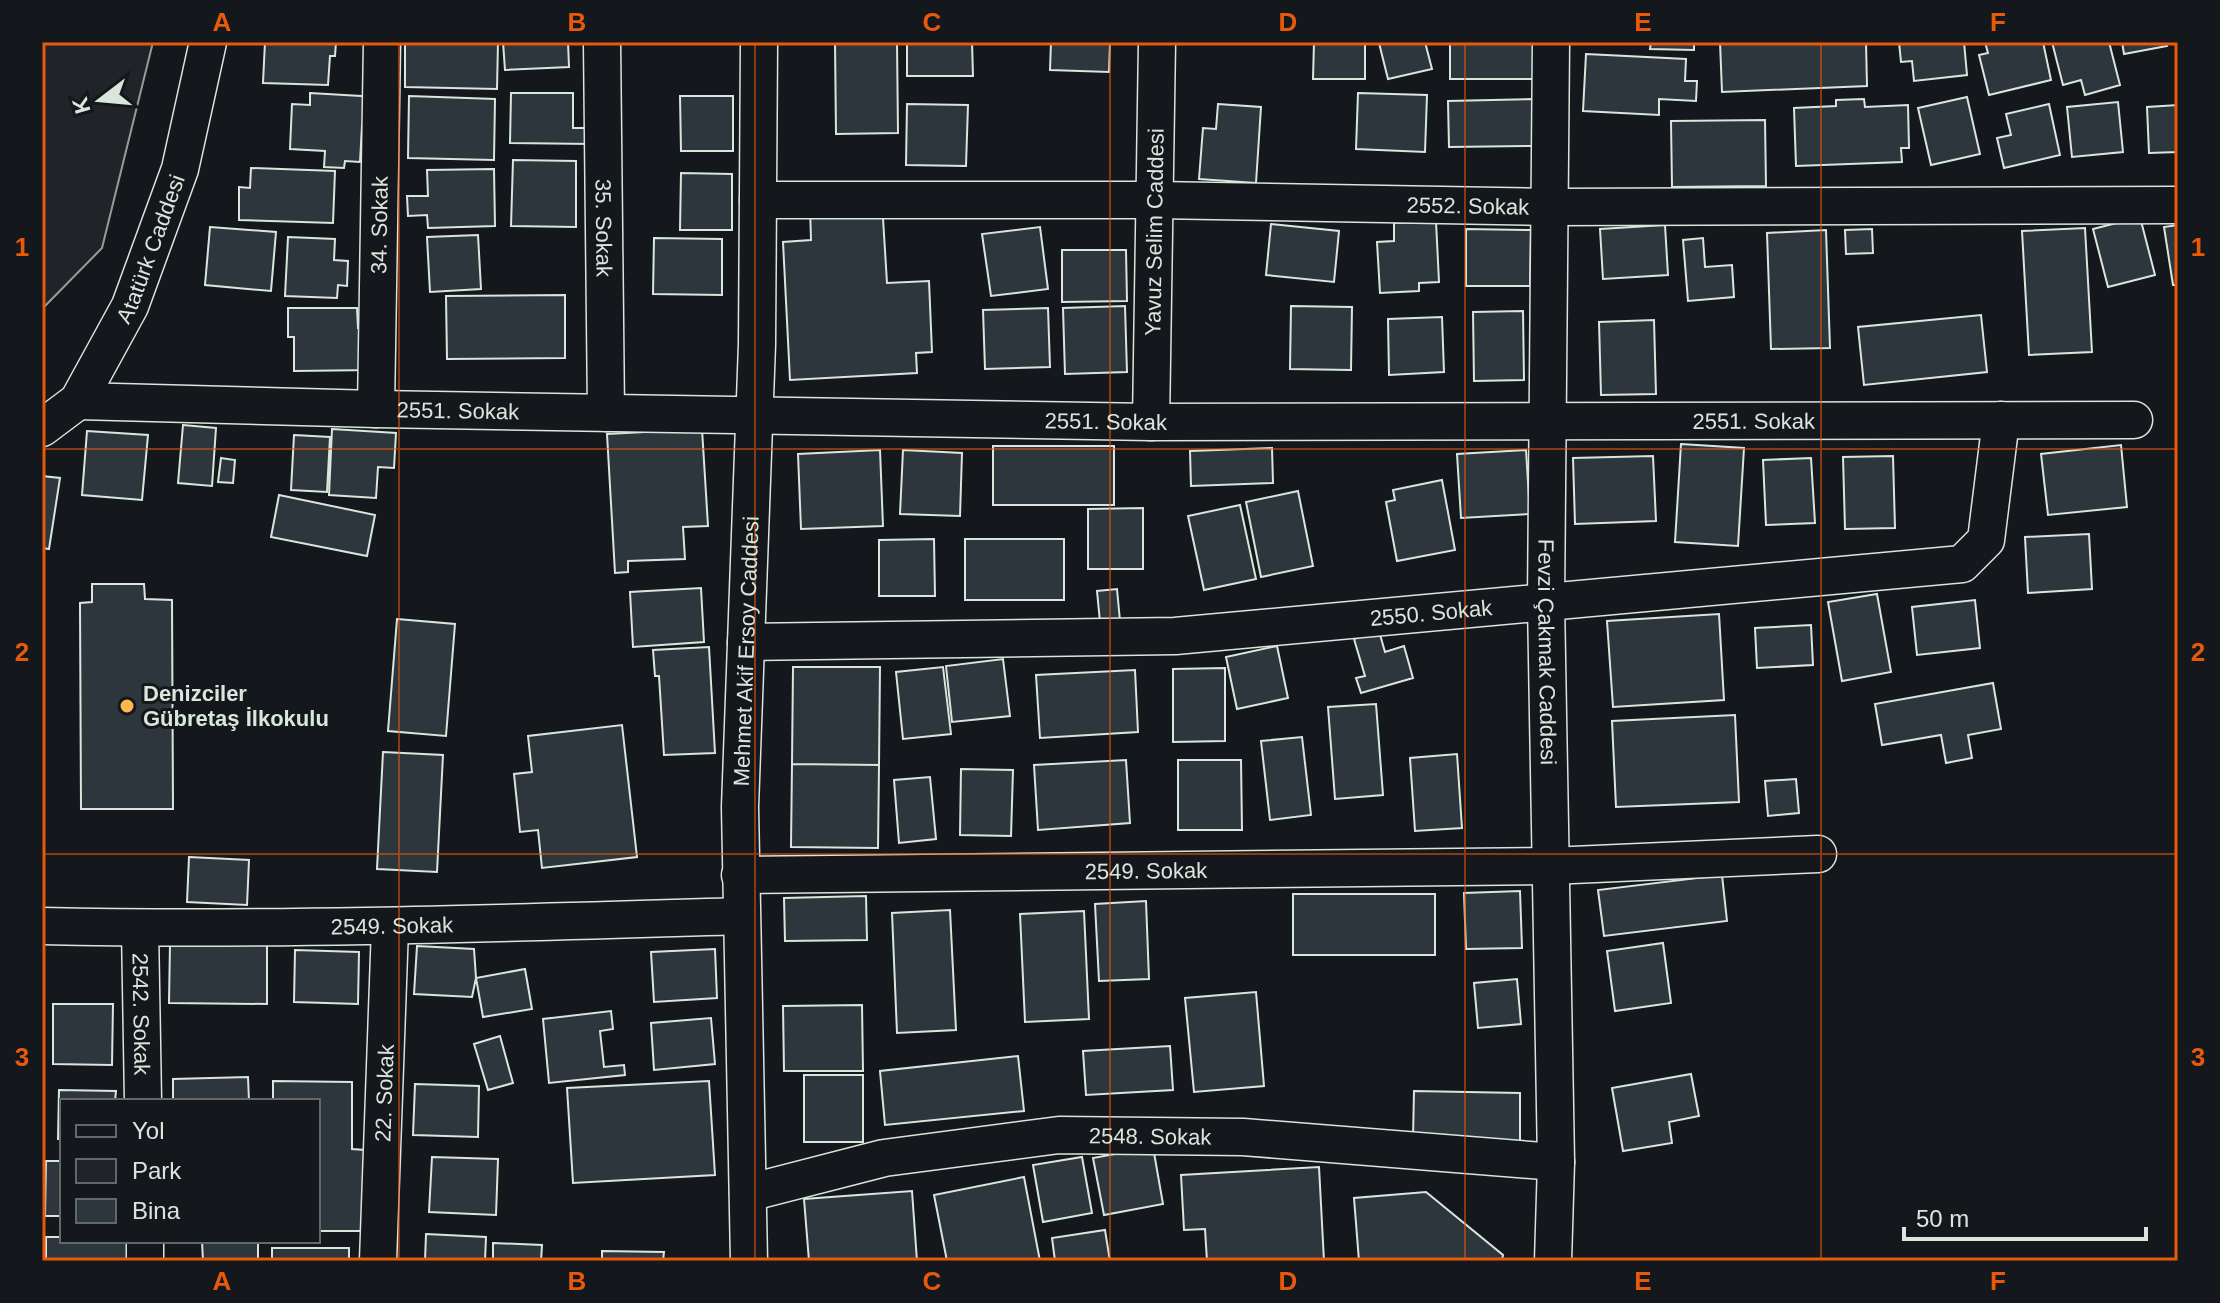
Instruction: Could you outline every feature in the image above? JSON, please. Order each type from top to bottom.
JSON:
[{"type":"street","name":"Atatürk Caddesi","points":[[42,428],[78,401],[130,306],[180,169],[208,42]]},
{"type":"street","name":"34. Sokak","points":[[376,409],[382,42]]},
{"type":"street","name":"35. Sokak","points":[[602,42],[606,413]]},
{"type":"street","name":"Mehmet Akif Ersoy Caddesi","points":[[749,1261],[740,807],[755,416],[759,42]]},
{"type":"street","name":"Yavuz Selim Caddesi","points":[[1151,422],[1157,42]]},
{"type":"street","name":"Fevzi Çakmak Caddesi","points":[[1551,42],[1546,602],[1556,1162],[1553,1261]]},
{"type":"street","name":"2552. Sokak","points":[[758,200],[1155,200],[1550,207],[2178,205]]},
{"type":"street","name":"2551. Sokak","points":[[78,401],[1151,422],[2134,420]]},
{"type":"street","name":"2550. Sokak","points":[[746,642],[1175,636],[1962,564],[1986,540],[2001,420]]},
{"type":"street","name":"2549. Sokak","points":[[740,875],[1550,866],[1818,854]]},
{"type":"street","name":"2549. Sokak","points":[[42,926],[390,927],[741,916]]},
{"type":"street","name":"22. Sokak","points":[[378,1261],[390,927]]},
{"type":"street","name":"2542. Sokak","points":[[140,928],[143,1099]]},
{"type":"street","name":"2548. Sokak","points":[[748,1193],[884,1158],[1059,1135],[1243,1137],[1556,1162]]},
{"type":"green space","points":[[42,42],[153,42],[102,248],[42,309]]},
{"type":"building","points":[[265,42],[336,42],[335,56],[330,56],[328,85],[263,83]]},
{"type":"building","points":[[405,42],[498,42],[497,89],[405,87]]},
{"type":"building","points":[[503,42],[568,42],[569,67],[505,70]]},
{"type":"building","points":[[835,42],[897,42],[898,133],[836,134]]},
{"type":"building","points":[[907,42],[972,42],[973,76],[907,76]]},
{"type":"building","points":[[1051,42],[1137,42],[1110,43],[1109,72],[1050,70]]},
{"type":"building","points":[[1314,42],[1365,42],[1365,79],[1313,79]]},
{"type":"building","points":[[1425,42],[1432,69],[1388,79],[1379,43]]},
{"type":"building","points":[[1450,42],[1534,42],[1535,79],[1450,79]]},
{"type":"building","points":[[1651,42],[1694,42],[1694,50],[1650,49]]},
{"type":"building","points":[[1720,42],[1866,42],[1867,86],[1722,92]]},
{"type":"building","points":[[1899,42],[1964,42],[1967,75],[1914,81],[1912,61],[1901,62]]},
{"type":"building","points":[[1985,42],[2043,42],[2051,80],[1989,95],[1979,55],[1988,53]]},
{"type":"building","points":[[2052,42],[2109,42],[2120,85],[2085,95],[2081,80],[2063,85]]},
{"type":"building","points":[[2122,42],[2166,42],[2167,46],[2124,54]]},
{"type":"building","points":[[1586,54],[1686,59],[1685,81],[1697,81],[1696,101],[1659,99],[1659,115],[1583,111]]},
{"type":"building","points":[[310,93],[378,97],[377,127],[362,126],[360,162],[345,161],[344,168],[324,167],[325,151],[290,149],[292,104],[310,105]]},
{"type":"building","points":[[511,93],[573,93],[573,128],[593,128],[593,144],[510,143]]},
{"type":"building","points":[[1358,93],[1427,95],[1425,152],[1356,149]]},
{"type":"building","points":[[409,96],[495,99],[494,160],[408,158]]},
{"type":"building","points":[[680,96],[733,96],[733,151],[681,151]]},
{"type":"building","points":[[1967,97],[1980,154],[1931,165],[1918,108]]},
{"type":"building","points":[[1532,99],[1534,146],[1449,147],[1448,101]]},
{"type":"building","points":[[1864,99],[1865,107],[1908,105],[1909,148],[1901,148],[1902,162],[1796,166],[1794,108],[1836,106],[1836,100]]},
{"type":"building","points":[[2118,102],[2123,152],[2072,157],[2067,107]]},
{"type":"building","points":[[907,104],[968,105],[966,166],[906,165]]},
{"type":"building","points":[[1218,104],[1261,107],[1256,183],[1199,179],[1203,128],[1216,129]]},
{"type":"building","points":[[2049,104],[2060,155],[2004,168],[1997,138],[2011,135],[2006,114]]},
{"type":"building","points":[[2178,105],[2178,152],[2149,153],[2147,107]]},
{"type":"building","points":[[1765,120],[1766,186],[1672,187],[1671,121]]},
{"type":"building","points":[[513,160],[576,161],[576,227],[511,226]]},
{"type":"building","points":[[251,168],[335,171],[333,223],[239,220],[239,187],[250,188]]},
{"type":"building","points":[[494,169],[495,226],[428,228],[427,215],[408,216],[407,196],[428,196],[427,170]]},
{"type":"building","points":[[681,173],[732,174],[732,230],[680,230]]},
{"type":"building","points":[[882,202],[887,283],[929,281],[932,352],[916,353],[917,373],[790,380],[783,242],[811,240],[810,206]]},
{"type":"building","points":[[2140,217],[2155,275],[2108,287],[2093,229]]},
{"type":"building","points":[[1436,221],[1439,282],[1419,283],[1419,291],[1380,293],[1377,242],[1394,241],[1394,223]]},
{"type":"building","points":[[1271,224],[1339,231],[1334,282],[1266,275]]},
{"type":"building","points":[[1665,225],[1668,275],[1603,279],[1600,229]]},
{"type":"building","points":[[2178,225],[2178,285],[2173,285],[2164,227]]},
{"type":"building","points":[[210,227],[276,232],[271,291],[205,285]]},
{"type":"building","points":[[1040,227],[1048,289],[991,296],[982,234]]},
{"type":"building","points":[[2085,228],[2092,352],[2029,355],[2022,231]]},
{"type":"building","points":[[1466,229],[1531,230],[1530,286],[1466,286]]},
{"type":"building","points":[[1872,229],[1873,253],[1846,254],[1845,230]]},
{"type":"building","points":[[1826,230],[1830,348],[1771,349],[1767,233]]},
{"type":"building","points":[[478,235],[481,289],[430,292],[427,237]]},
{"type":"building","points":[[288,237],[335,239],[334,260],[348,261],[347,286],[338,285],[337,298],[285,296]]},
{"type":"building","points":[[654,238],[722,239],[722,295],[653,294]]},
{"type":"building","points":[[1703,238],[1705,267],[1732,265],[1734,297],[1688,301],[1683,240]]},
{"type":"building","points":[[1062,250],[1126,250],[1127,301],[1062,302]]},
{"type":"building","points":[[565,295],[565,358],[447,359],[446,296]]},
{"type":"building","points":[[1125,306],[1127,372],[1065,374],[1063,308]]},
{"type":"building","points":[[1291,306],[1352,307],[1351,370],[1290,369]]},
{"type":"building","points":[[288,308],[357,308],[358,328],[372,328],[373,370],[294,371],[294,337],[288,337]]},
{"type":"building","points":[[1048,308],[1050,367],[985,369],[983,310]]},
{"type":"building","points":[[1523,311],[1524,380],[1474,381],[1473,312]]},
{"type":"building","points":[[1981,315],[1987,372],[1864,385],[1858,327]]},
{"type":"building","points":[[1442,317],[1444,372],[1389,375],[1388,319]]},
{"type":"building","points":[[1654,320],[1656,394],[1601,395],[1599,322]]},
{"type":"building","points":[[183,425],[216,428],[212,486],[178,483]]},
{"type":"building","points":[[332,429],[396,433],[394,468],[378,467],[376,498],[329,495]]},
{"type":"building","points":[[702,429],[708,526],[683,527],[685,559],[628,561],[628,572],[615,573],[607,434]]},
{"type":"building","points":[[87,431],[148,435],[142,500],[82,495]]},
{"type":"building","points":[[294,435],[330,437],[327,492],[291,490]]},
{"type":"building","points":[[1681,444],[1744,448],[1738,546],[1675,542]]},
{"type":"building","points":[[2121,445],[2127,507],[2048,515],[2041,454]]},
{"type":"building","points":[[993,446],[1114,446],[1114,505],[993,505]]},
{"type":"building","points":[[1272,448],[1273,483],[1191,486],[1190,451]]},
{"type":"building","points":[[880,450],[883,526],[801,529],[798,454]]},
{"type":"building","points":[[903,450],[962,453],[960,516],[900,514]]},
{"type":"building","points":[[1526,450],[1530,514],[1461,518],[1457,454]]},
{"type":"building","points":[[1653,456],[1656,521],[1575,524],[1573,458]]},
{"type":"building","points":[[1893,456],[1895,528],[1845,529],[1843,457]]},
{"type":"building","points":[[221,458],[235,460],[233,483],[218,482]]},
{"type":"building","points":[[1811,458],[1815,523],[1766,525],[1763,460]]},
{"type":"building","points":[[42,476],[60,478],[49,549],[42,548]]},
{"type":"building","points":[[1442,480],[1455,550],[1397,561],[1386,502],[1395,500],[1393,490]]},
{"type":"building","points":[[1298,491],[1313,566],[1261,577],[1246,502]]},
{"type":"building","points":[[279,495],[375,515],[367,556],[271,537]]},
{"type":"building","points":[[1240,505],[1256,579],[1204,590],[1188,516]]},
{"type":"building","points":[[1143,508],[1143,569],[1088,569],[1088,509]]},
{"type":"building","points":[[2089,534],[2092,589],[2028,593],[2025,537]]},
{"type":"building","points":[[934,539],[935,596],[879,596],[879,540]]},
{"type":"building","points":[[965,539],[1064,539],[1064,600],[965,600]]},
{"type":"building","name":"Denizciler Gübretaş İlkokulu","points":[[92,584],[144,584],[145,599],[172,600],[173,809],[81,809],[80,603],[92,602]]},
{"type":"building","points":[[701,588],[704,642],[633,647],[630,592]]},
{"type":"building","points":[[1117,589],[1120,621],[1100,622],[1097,591]]},
{"type":"building","points":[[1877,594],[1891,672],[1842,681],[1828,602]]},
{"type":"building","points":[[1975,600],[1980,648],[1917,655],[1912,607]]},
{"type":"building","points":[[1719,614],[1724,700],[1613,707],[1607,621]]},
{"type":"building","points":[[397,619],[455,624],[446,736],[388,731]]},
{"type":"building","points":[[1811,625],[1813,665],[1757,668],[1755,628]]},
{"type":"building","points":[[1379,631],[1385,652],[1404,646],[1413,678],[1361,693],[1356,678],[1365,676],[1354,639]]},
{"type":"building","points":[[1277,646],[1288,698],[1237,709],[1226,657]]},
{"type":"building","points":[[709,647],[715,753],[664,755],[659,676],[655,676],[653,650]]},
{"type":"building","points":[[1003,659],[1010,716],[952,722],[946,666]]},
{"type":"building","points":[[793,667],[880,667],[879,765],[792,764]]},
{"type":"building","points":[[943,667],[951,734],[903,739],[896,672]]},
{"type":"building","points":[[1225,668],[1225,741],[1173,742],[1173,669]]},
{"type":"building","points":[[1135,670],[1138,732],[1040,738],[1036,675]]},
{"type":"building","points":[[1993,683],[2001,729],[1968,735],[1972,758],[1946,763],[1941,735],[1882,745],[1875,704]]},
{"type":"building","points":[[1376,704],[1383,795],[1335,799],[1328,707]]},
{"type":"building","points":[[1735,715],[1739,802],[1616,807],[1612,721]]},
{"type":"building","points":[[622,725],[637,857],[542,868],[538,830],[520,832],[514,774],[532,772],[528,736]]},
{"type":"building","points":[[1302,737],[1311,815],[1270,820],[1261,741]]},
{"type":"building","points":[[383,752],[443,755],[437,872],[377,869]]},
{"type":"building","points":[[1457,754],[1462,828],[1415,831],[1410,758]]},
{"type":"building","points":[[1126,760],[1130,823],[1038,830],[1034,765]]},
{"type":"building","points":[[1178,760],[1241,760],[1242,830],[1178,830]]},
{"type":"building","points":[[792,764],[879,765],[878,848],[791,847]]},
{"type":"building","points":[[961,769],[1013,770],[1011,836],[960,835]]},
{"type":"building","points":[[930,777],[936,839],[899,843],[894,780]]},
{"type":"building","points":[[1796,779],[1799,813],[1768,816],[1765,781]]},
{"type":"building","points":[[189,857],[249,860],[247,905],[187,902]]},
{"type":"building","points":[[1722,875],[1727,921],[1604,936],[1598,890]]},
{"type":"building","points":[[1520,891],[1522,948],[1466,949],[1464,893]]},
{"type":"building","points":[[1293,894],[1435,894],[1435,955],[1293,955]]},
{"type":"building","points":[[866,896],[867,940],[785,941],[784,898]]},
{"type":"building","points":[[1146,901],[1149,979],[1099,981],[1095,904]]},
{"type":"building","points":[[950,910],[956,1030],[897,1033],[892,913]]},
{"type":"building","points":[[1084,911],[1089,1019],[1025,1022],[1020,914]]},
{"type":"building","points":[[170,943],[267,943],[267,1004],[169,1003]]},
{"type":"building","points":[[1663,943],[1671,1003],[1615,1011],[1607,951]]},
{"type":"building","points":[[417,946],[474,949],[476,978],[472,997],[414,994]]},
{"type":"building","points":[[715,949],[717,998],[654,1002],[651,952]]},
{"type":"building","points":[[295,950],[359,952],[358,1004],[294,1002]]},
{"type":"building","points":[[525,969],[532,1009],[483,1017],[476,978]]},
{"type":"building","points":[[1517,979],[1521,1024],[1478,1028],[1474,983]]},
{"type":"building","points":[[1256,992],[1264,1086],[1194,1092],[1185,998]]},
{"type":"building","points":[[53,1004],[113,1004],[112,1065],[53,1064]]},
{"type":"building","points":[[862,1005],[863,1071],[784,1071],[783,1006]]},
{"type":"building","points":[[611,1011],[613,1029],[600,1031],[604,1067],[624,1065],[625,1075],[549,1083],[543,1019]]},
{"type":"building","points":[[711,1018],[715,1064],[654,1070],[651,1023]]},
{"type":"building","points":[[500,1036],[513,1083],[488,1090],[474,1044]]},
{"type":"building","points":[[1170,1046],[1173,1090],[1086,1095],[1083,1051]]},
{"type":"building","points":[[1018,1056],[1024,1111],[885,1125],[880,1071]]},
{"type":"building","points":[[1691,1074],[1699,1116],[1669,1122],[1672,1143],[1623,1151],[1612,1088]]},
{"type":"building","points":[[804,1075],[863,1075],[863,1142],[804,1142]]},
{"type":"building","points":[[248,1077],[249,1099],[173,1099],[173,1079]]},
{"type":"building","points":[[273,1081],[352,1082],[352,1149],[365,1150],[364,1231],[320,1231],[320,1099],[273,1099]]},
{"type":"building","points":[[709,1081],[715,1175],[573,1183],[567,1088]]},
{"type":"building","points":[[415,1084],[479,1086],[478,1137],[413,1135]]},
{"type":"building","points":[[59,1090],[116,1091],[115,1099],[60,1099],[58,1139]]},
{"type":"building","points":[[1414,1091],[1520,1093],[1520,1141],[1413,1138]]},
{"type":"building","points":[[1153,1147],[1163,1204],[1104,1215],[1093,1158]]},
{"type":"building","points":[[432,1157],[498,1159],[496,1215],[429,1212]]},
{"type":"building","points":[[1082,1157],[1092,1213],[1043,1222],[1033,1165]]},
{"type":"building","points":[[46,1161],[60,1161],[60,1216],[45,1216]]},
{"type":"building","points":[[1319,1167],[1324,1261],[1207,1261],[1205,1229],[1184,1230],[1181,1175]]},
{"type":"building","points":[[1024,1177],[1040,1261],[947,1261],[934,1195]]},
{"type":"building","points":[[912,1191],[917,1261],[809,1261],[804,1199]]},
{"type":"building","points":[[1426,1192],[1503,1255],[1502,1261],[1359,1261],[1354,1198]]},
{"type":"building","points":[[1105,1230],[1110,1261],[1055,1261],[1052,1238]]},
{"type":"building","points":[[426,1234],[486,1237],[485,1261],[425,1261]]},
{"type":"building","points":[[46,1237],[60,1237],[60,1243],[129,1243],[129,1261],[46,1261]]},
{"type":"building","points":[[202,1243],[258,1243],[258,1261],[203,1261]]},
{"type":"building","points":[[493,1243],[542,1245],[541,1261],[493,1261]]},
{"type":"building","points":[[272,1248],[349,1248],[349,1261],[272,1261]]},
{"type":"building","points":[[602,1251],[664,1252],[663,1261],[602,1261]]},
{"type":"place","name":"Denizciler Gübretaş İlkokulu","points":[[127,706]]}]
